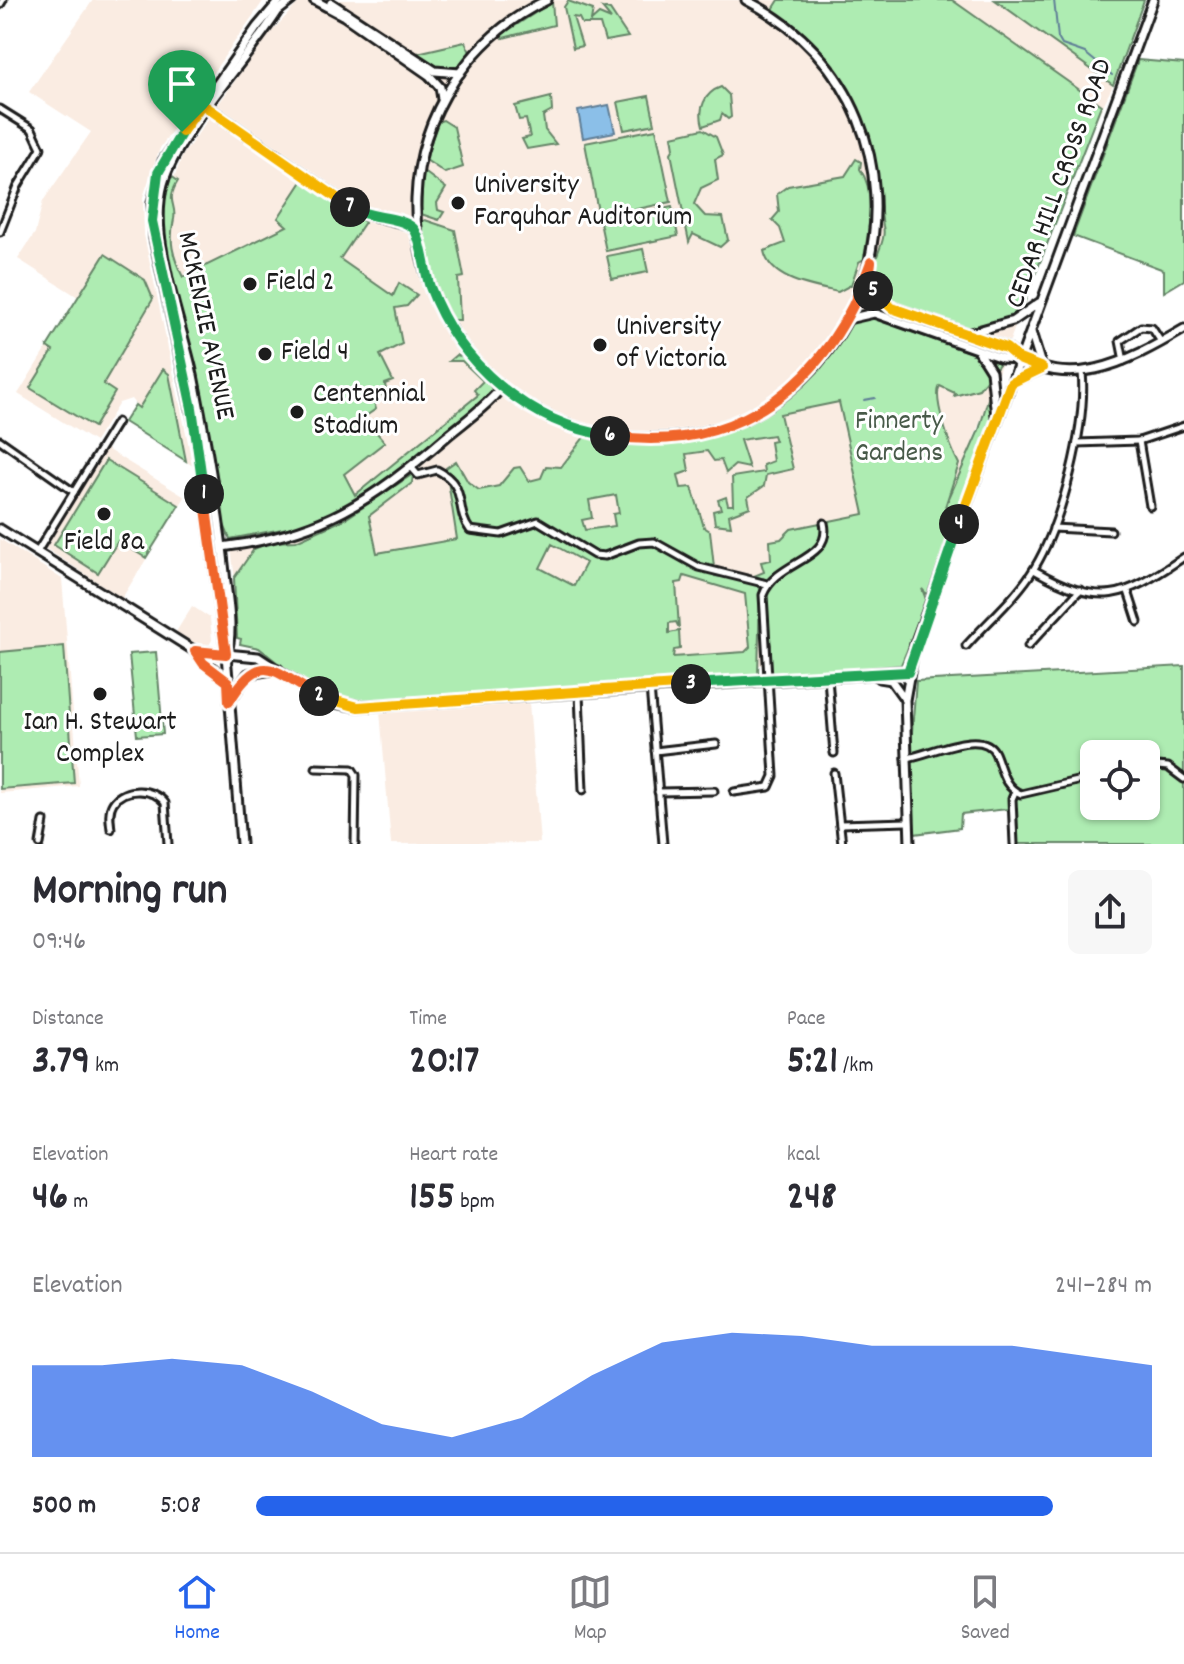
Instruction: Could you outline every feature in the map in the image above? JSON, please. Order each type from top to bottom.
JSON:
[{"type":"main road","name":"MCKENZIE AVENUE","points":[[241,844],[226,654],[192,408],[151,212],[161,166],[280,0]]},
{"type":"main road","name":"MCKENZIE AVENUE","points":[[226,654],[230,642],[222,547],[203,428],[159,223],[161,192],[169,168],[205,106],[278,11],[292,0]]},
{"type":"main road","points":[[314,0],[339,13],[432,77],[440,87],[442,102]]},
{"type":"main road","points":[[326,0],[437,72],[460,73]]},
{"type":"main road","points":[[547,0],[492,36],[460,73],[442,102],[420,162],[417,233],[424,269],[446,325],[462,348],[501,388],[534,410],[592,433],[641,439],[697,434],[748,416],[790,389],[824,356],[848,319],[871,262]]},
{"type":"main road","points":[[746,0],[785,24],[812,47],[835,75],[854,106],[869,146],[876,185],[877,227],[870,285],[884,303],[1006,348],[1019,359]]},
{"type":"main road","name":"CEDAR HILL CROSS ROAD","points":[[910,844],[905,758],[908,672],[996,421],[1153,0]]},
{"type":"main road","points":[[205,106],[358,212],[406,224],[417,233]]},
{"type":"main road","points":[[965,334],[1013,321],[1041,302]]},
{"type":"main road","points":[[848,319],[862,313],[874,313],[1002,358],[1019,359],[1042,368],[1082,372],[1124,362],[1184,329]]},
{"type":"main road","points":[[1030,330],[1042,368]]},
{"type":"main road","points":[[974,348],[991,371],[996,421]]},
{"type":"main road","points":[[1011,383],[1042,368]]},
{"type":"main road","points":[[213,561],[215,552],[222,547],[288,534],[332,519],[371,498],[501,388]]},
{"type":"main road","points":[[206,513],[222,547]]},
{"type":"main road","points":[[0,529],[195,651],[203,663],[228,682]]},
{"type":"main road","points":[[195,651],[254,656],[323,698],[358,707],[908,672]]},
{"type":"main road","points":[[229,702],[248,674],[278,669]]},
{"type":"main road","points":[[871,675],[891,680],[905,700]]},
{"type":"street","points":[[0,109],[32,129],[41,148],[17,187],[0,232]]},
{"type":"street","points":[[1124,362],[1119,344],[1122,337],[1149,326],[1161,342]]},
{"type":"street","points":[[966,646],[1034,570],[1053,528],[1077,443],[1083,406],[1082,372]]},
{"type":"street","points":[[37,552],[117,422]]},
{"type":"street","points":[[1077,443],[1139,441],[1184,426]]},
{"type":"street","points":[[0,440],[74,492]]},
{"type":"street","points":[[1139,441],[1150,506]]},
{"type":"street","points":[[411,467],[418,475],[437,470],[450,478],[461,498],[470,530],[501,534],[538,521],[594,555],[605,556],[639,543],[654,542],[699,567],[767,584]]},
{"type":"street","points":[[734,792],[769,787],[774,776],[761,605],[767,584],[783,568],[819,549],[825,538],[824,523]]},
{"type":"street","points":[[1053,528],[1111,531]]},
{"type":"street","points":[[1034,570],[1097,596],[1128,591],[1184,557]]},
{"type":"street","points":[[1028,646],[1080,590]]},
{"type":"street","points":[[1128,591],[1138,622]]},
{"type":"street","points":[[828,678],[834,753]]},
{"type":"street","points":[[650,687],[663,844]]},
{"type":"street","points":[[579,694],[583,790]]},
{"type":"street","points":[[905,758],[949,746],[984,742],[992,748],[1003,776],[1015,792],[1029,794],[1080,781]]},
{"type":"street","points":[[655,751],[716,744]]},
{"type":"street","points":[[1160,765],[1184,779]]},
{"type":"street","points":[[316,768],[352,769],[356,775],[355,844]]},
{"type":"street","points":[[834,773],[842,844]]},
{"type":"street","points":[[658,792],[714,791]]},
{"type":"street","points":[[1014,844],[1012,799],[1015,792]]},
{"type":"street","points":[[111,829],[114,801],[120,796],[155,794],[165,803],[168,844]]},
{"type":"street","points":[[40,844],[44,821]]},
{"type":"street","points":[[840,824],[907,822]]},
{"type":"shaded area","points":[[93,0],[264,0],[160,148],[143,197],[144,235],[193,466],[124,422],[135,404],[131,399],[119,403],[95,442],[18,394],[78,297],[18,259],[35,233],[43,201],[91,132],[29,92]]},
{"type":"shaded area","name":"University of Victoria","points":[[301,0],[1144,0],[1113,85],[1078,157],[911,608],[839,661],[359,685],[242,639],[231,547],[168,239],[166,198],[183,155],[262,42]]},
{"type":"shaded area","points":[[105,448],[185,497],[122,598],[45,548]]},
{"type":"shaded area","points":[[0,539],[62,579],[79,786],[0,793]]},
{"type":"shaded area","points":[[192,606],[210,618],[212,640],[209,645],[193,642],[176,632]]},
{"type":"shaded area","points":[[529,702],[540,843],[391,844],[380,711]]},
{"type":"green space","points":[[779,0],[952,0],[1101,105],[1020,314],[988,327],[953,327],[910,312],[877,291],[874,271],[884,233],[870,141],[862,119],[839,78],[809,43],[772,11]]},
{"type":"green space","points":[[995,0],[1144,0],[1113,85]]},
{"type":"green space","points":[[568,1],[593,10],[591,21],[599,14],[611,19],[602,8],[610,10],[628,37],[605,41],[600,24],[582,24],[579,18],[573,17],[582,46],[573,48],[564,7]]},
{"type":"green space","points":[[552,2],[554,25],[503,38],[501,35]]},
{"type":"green space","points":[[465,42],[471,54],[449,71],[436,68],[413,54]]},
{"type":"green space","points":[[1138,60],[1184,64],[1184,280],[1164,292],[1164,270],[1073,236]]},
{"type":"green space","points":[[721,87],[729,95],[731,117],[728,119],[722,114],[720,120],[703,126],[701,114],[704,102],[710,93]]},
{"type":"green space","points":[[649,96],[655,124],[624,130],[618,102]]},
{"type":"green space","points":[[551,97],[552,111],[543,116],[545,130],[556,144],[527,149],[522,139],[530,137],[526,119],[519,120],[515,106]]},
{"type":"green space","points":[[443,120],[454,127],[463,167],[445,173],[426,160],[437,122]]},
{"type":"green space","points":[[656,129],[671,202],[599,217],[585,143]]},
{"type":"green space","points":[[703,129],[716,137],[723,155],[715,159],[718,180],[701,188],[694,204],[705,216],[723,217],[728,240],[720,247],[693,234],[689,242],[671,153],[674,148],[672,136]]},
{"type":"green space","points":[[856,159],[861,162],[870,212],[864,259],[859,262],[851,285],[838,292],[804,284],[774,269],[764,251],[785,243],[780,228],[772,220],[779,212],[777,194],[788,186],[845,176]]},
{"type":"green space","points":[[423,171],[446,188],[437,203],[438,210],[444,212],[439,220],[421,214]]},
{"type":"green space","points":[[171,176],[178,181],[172,198],[172,248],[183,277],[287,226],[278,218],[303,180],[365,222],[340,259],[393,296],[399,283],[417,295],[407,306],[395,308],[402,344],[380,355],[393,381],[385,384],[386,390],[374,402],[376,409],[363,418],[363,427],[370,425],[385,442],[344,474],[355,495],[478,395],[474,390],[483,381],[462,361],[449,361],[456,355],[480,370],[492,394],[416,458],[352,504],[298,526],[230,539],[220,515],[163,224]]},
{"type":"green space","points":[[672,207],[678,236],[606,251],[600,222]]},
{"type":"green space","points":[[425,220],[455,230],[464,277],[458,278],[460,320],[449,320],[434,284],[422,235],[421,222]]},
{"type":"green space","points":[[643,249],[648,272],[612,279],[607,256]]},
{"type":"green space","points":[[105,254],[145,280],[153,299],[103,384],[115,392],[94,427],[30,388],[53,351],[47,347]]},
{"type":"green space","name":"Finnerty Gardens","points":[[870,317],[1000,363],[979,389],[954,396],[955,393],[940,386],[938,392],[947,436],[959,464],[945,507],[979,430],[990,392],[994,412],[929,597],[922,589],[927,602],[901,665],[775,677],[769,672],[771,645],[765,628],[765,579],[754,576],[764,572],[761,562],[771,560],[770,541],[781,539],[791,529],[864,514],[839,402],[780,414],[793,469],[766,475],[764,486],[748,497],[750,507],[729,515],[731,526],[715,524],[713,511],[721,509],[718,500],[726,497],[728,505],[733,505],[732,477],[764,472],[763,465],[773,461],[770,442],[775,441],[773,435],[740,440],[749,468],[735,465],[726,473],[721,460],[714,461],[707,451],[686,454],[689,471],[678,475],[681,488],[692,487],[704,527],[710,531],[715,576],[749,580],[760,588],[758,676],[476,698],[358,700],[319,692],[259,648],[240,644],[241,639],[237,638],[234,578],[254,549],[270,542],[296,541],[345,519],[413,474],[412,483],[369,516],[377,553],[457,539],[446,468],[456,461],[468,482],[479,490],[499,486],[514,468],[520,467],[529,481],[541,478],[546,466],[561,467],[585,436],[611,445],[665,443],[748,423],[794,392],[849,323]],"holes":[[[616,495],[619,513],[613,514],[615,526],[585,530],[582,520],[592,518],[589,500]],[[552,544],[586,563],[574,586],[540,568]],[[684,576],[745,594],[750,647],[745,652],[673,657],[674,650],[680,649],[679,631],[669,633],[669,623],[676,622],[679,628],[676,583],[682,582]]]},
{"type":"green space","points":[[163,369],[169,374],[186,461],[124,422],[135,405],[139,408]]},
{"type":"green space","name":"Field 8a","points":[[106,460],[179,505],[146,558],[118,541],[98,573],[54,545]]},
{"type":"green space","points":[[64,646],[74,783],[0,789],[0,652]]},
{"type":"green space","points":[[156,652],[163,734],[137,736],[129,654]]},
{"type":"green space","points":[[1184,666],[1184,844],[1018,844],[1017,808],[961,814],[960,828],[914,834],[911,744],[916,681]]},
{"type":"water","points":[[609,105],[615,132],[583,138],[578,111]]},
{"type":"waterway","points":[[1054,0],[1058,38],[1062,45],[1085,53],[1112,75]]},
{"type":"waterway","points":[[864,400],[875,398]]},
{"type":"place","name":"University Farquhar Auditorium","points":[[458,203]]},
{"type":"place","name":"Field 2","points":[[250,284]]},
{"type":"place","name":"University of Victoria","points":[[600,345]]},
{"type":"place","name":"Field 4","points":[[265,354]]},
{"type":"place","name":"Centennial Stadium","points":[[297,412]]},
{"type":"place","name":"Field 8a","points":[[104,514]]},
{"type":"place","name":"Ian H. Stewart Complex","points":[[100,694]]},
{"type":"route","points":[[202,104],[358,212],[410,225],[417,233],[434,299],[446,325],[462,348],[496,383],[534,410],[592,433],[641,439],[697,434],[727,425],[772,402],[803,378],[838,338],[871,262],[870,285],[887,306],[1006,348],[1019,359],[1042,368],[1021,375],[1011,383],[915,644],[908,672],[654,686],[522,699],[358,707],[335,703],[311,692],[278,669],[248,674],[229,702],[228,682],[203,663],[195,651],[226,654],[196,431],[152,229],[152,203],[158,173],[182,132],[202,104]]}]
